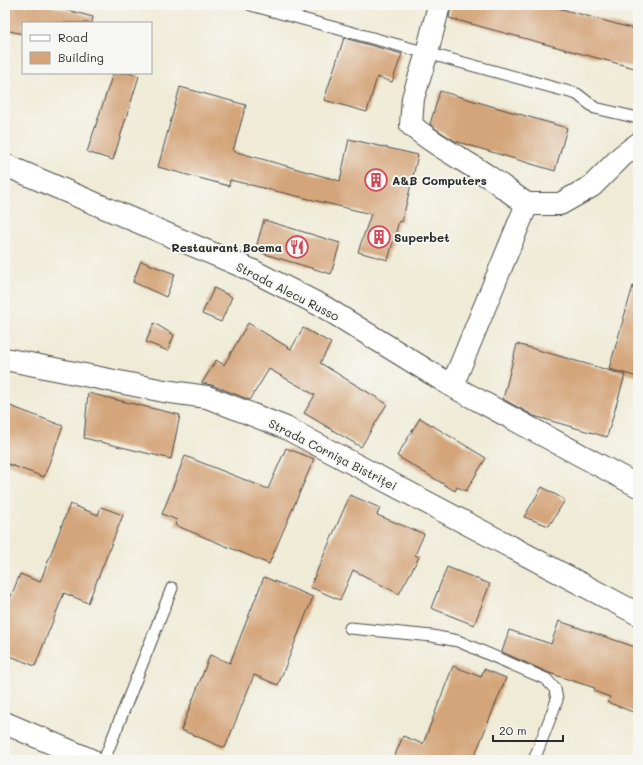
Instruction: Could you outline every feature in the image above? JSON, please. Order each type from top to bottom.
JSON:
[{"type":"street","points":[[439,5],[427,53],[413,98],[411,124],[428,139],[488,176],[506,191],[527,204],[560,204],[592,186],[622,156],[638,144]]},
{"type":"street","name":"Strada Alecu Russo","points":[[5,165],[251,270],[324,307],[452,386],[638,486]]},
{"type":"street","points":[[452,386],[527,204]]},
{"type":"street","name":"Strada Cornișa Bistriței","points":[[5,359],[164,391],[207,397],[253,415],[293,432],[638,614]]},
{"type":"street","points":[[5,723],[91,760]]},
{"type":"lane","points":[[251,5],[577,94],[595,108],[638,118]]},
{"type":"lane","points":[[104,760],[172,588]]},
{"type":"lane","points":[[350,628],[432,636],[458,641],[546,679],[555,689],[557,700],[534,760]]},
{"type":"building","points":[[5,5],[48,5],[93,17],[92,22],[22,22],[22,34],[5,30]]},
{"type":"building","points":[[451,5],[547,5],[638,30],[638,69],[449,18]]},
{"type":"building","points":[[344,38],[402,54],[392,82],[377,77],[367,112],[324,100]]},
{"type":"building","points":[[113,74],[132,74],[139,76],[113,160],[87,152]]},
{"type":"building","points":[[180,87],[246,105],[233,151],[340,181],[349,139],[418,155],[402,222],[399,221],[388,260],[358,252],[371,214],[230,180],[229,186],[158,167]]},
{"type":"building","points":[[440,91],[567,128],[555,171],[455,141],[436,129],[430,124]]},
{"type":"building","name":"Restaurant Boema","points":[[264,220],[340,243],[331,274],[255,251]]},
{"type":"building","points":[[141,261],[175,274],[166,297],[133,282]]},
{"type":"building","points":[[633,286],[638,287],[638,377],[609,369]]},
{"type":"building","points":[[214,288],[232,297],[221,322],[202,314]]},
{"type":"building","points":[[154,323],[174,335],[168,351],[146,342]]},
{"type":"building","points":[[248,323],[291,349],[303,328],[331,343],[320,363],[387,404],[361,447],[304,413],[315,395],[269,369],[250,400],[212,385],[202,383],[216,360],[224,365]]},
{"type":"building","points":[[517,344],[625,375],[607,437],[534,416],[503,399]]},
{"type":"building","points":[[88,393],[180,415],[171,459],[84,438]]},
{"type":"building","points":[[5,404],[63,426],[44,477],[5,463]]},
{"type":"building","points":[[420,418],[486,458],[466,491],[457,487],[455,491],[397,456]]},
{"type":"building","points":[[286,448],[314,459],[269,564],[175,525],[177,520],[162,514],[185,456],[268,489]]},
{"type":"building","points":[[542,487],[565,500],[549,526],[524,517]]},
{"type":"building","points":[[350,495],[380,508],[377,515],[424,534],[415,555],[419,557],[399,594],[353,570],[340,600],[310,587]]},
{"type":"building","points":[[70,504],[98,515],[101,507],[123,515],[88,603],[64,593],[35,666],[5,654],[5,611],[20,574],[40,582]]},
{"type":"building","points":[[447,567],[490,584],[474,625],[431,608]]},
{"type":"building","points":[[264,577],[313,597],[278,685],[254,675],[225,748],[181,730],[210,655],[230,663]]},
{"type":"building","points":[[559,621],[638,648],[638,714],[607,702],[610,697],[594,691],[595,688],[549,673],[502,652],[509,630],[551,644]]},
{"type":"building","points":[[453,666],[481,677],[484,669],[506,678],[473,760],[393,760],[403,736],[423,744]]},
{"type":"place","name":"A&B Computers","points":[[376,180]]},
{"type":"place","name":"Superbet","points":[[379,237]]},
{"type":"place","name":"Restaurant Boema","points":[[297,247]]}]
